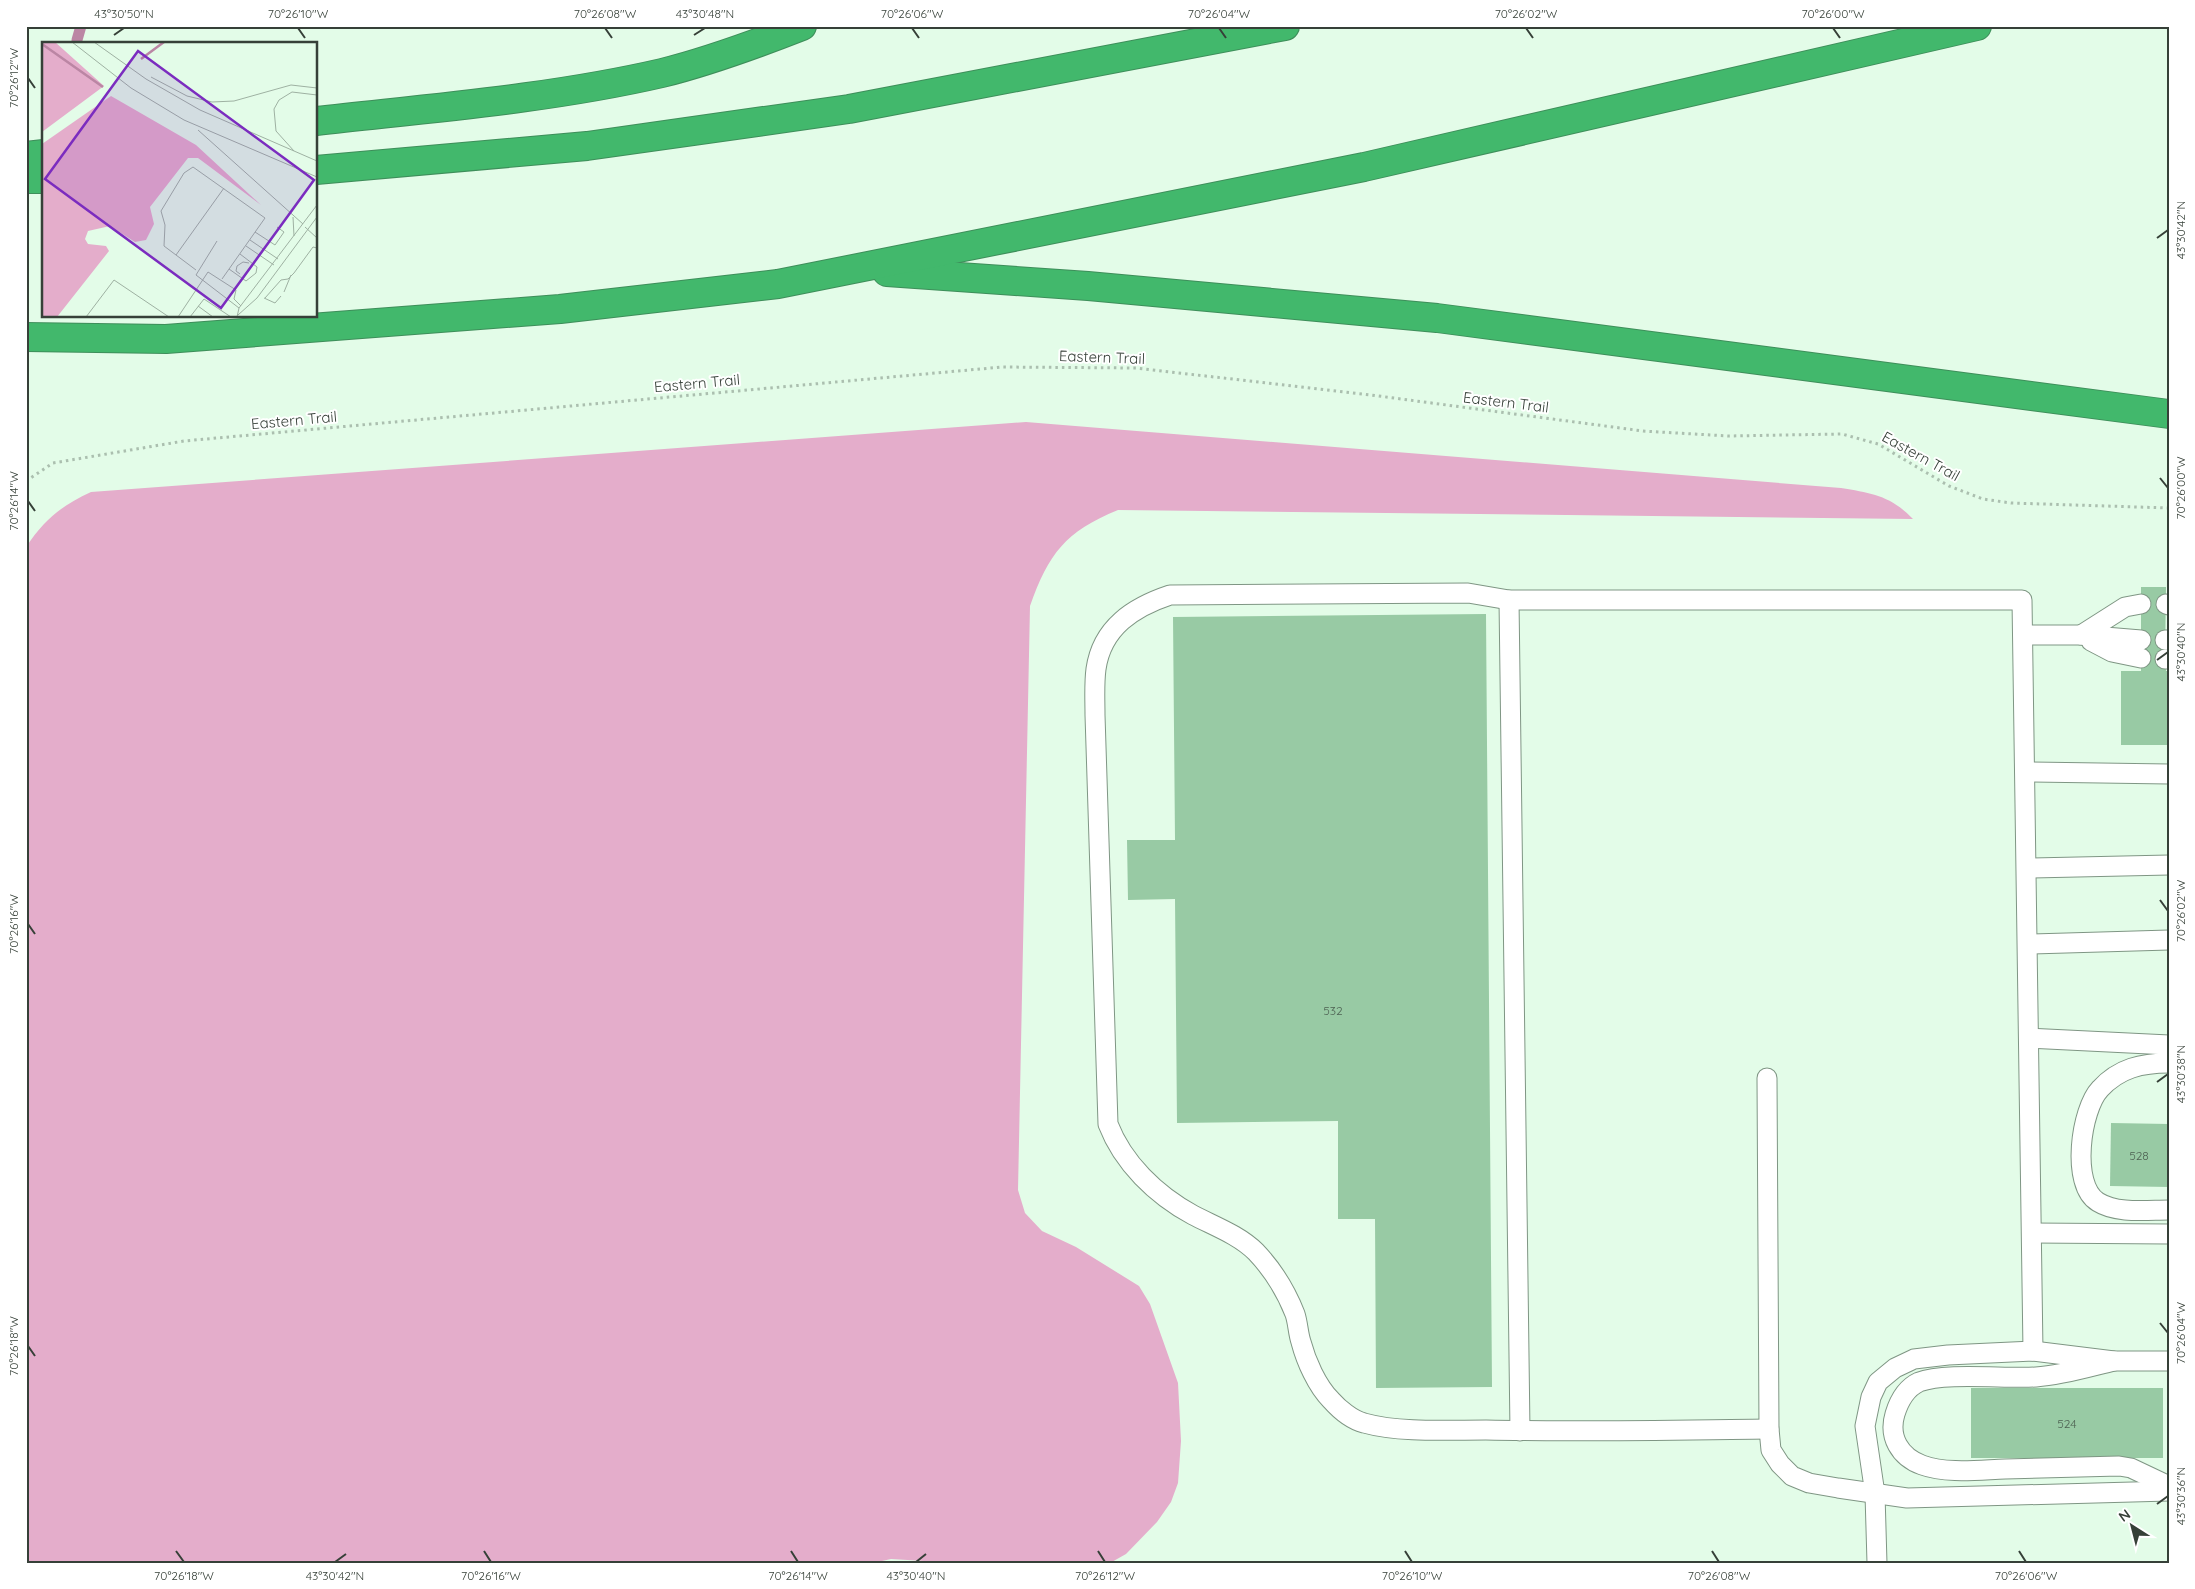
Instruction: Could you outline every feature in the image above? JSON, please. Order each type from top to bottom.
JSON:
[{"type":"highway","points":[[318,121],[560,92],[662,73],[734,52],[802,26]]},
{"type":"highway","points":[[318,170],[587,146],[849,109],[1285,26]]},
{"type":"highway","points":[[26,337],[166,339],[560,309],[778,284],[1364,167],[1978,26]]},
{"type":"highway","points":[[26,156],[42,154]]},
{"type":"highway","points":[[26,179],[42,178]]},
{"type":"highway","points":[[851,270],[1088,286],[1437,318],[2169,414]]},
{"type":"lane","points":[[1769,1429],[1520,1431],[1386,1427],[1362,1423],[1344,1412],[1329,1398],[1316,1378],[1301,1344],[1296,1316],[1285,1289],[1255,1251],[1230,1234],[1190,1214],[1140,1174],[1116,1145],[1108,1124],[1095,715],[1096,668],[1104,644],[1114,628],[1129,613],[1146,603],[1170,595],[1468,594],[1509,600],[2022,600],[2033,1351]]},
{"type":"lane","points":[[1509,600],[1520,1431]]},
{"type":"lane","points":[[2081,635],[2125,606],[2141,604]]},
{"type":"lane","points":[[2023,634],[2081,635],[2141,649]]},
{"type":"lane","points":[[2025,772],[2169,774]]},
{"type":"lane","points":[[2027,868],[2169,865]]},
{"type":"lane","points":[[2028,944],[2169,940]]},
{"type":"lane","points":[[2029,1038],[2169,1045]]},
{"type":"lane","points":[[2169,1063],[2142,1064],[2126,1069],[2099,1090],[2092,1101],[2087,1118],[2081,1157],[2086,1187],[2091,1196],[2098,1202],[2123,1209],[2169,1210]]},
{"type":"lane","points":[[1767,1078],[1769,1429],[1771,1450],[1780,1464],[1792,1476],[1809,1483],[1907,1498],[2169,1490]]},
{"type":"lane","points":[[2032,1233],[2169,1234]]},
{"type":"lane","points":[[1877,1563],[1875,1494],[1865,1426],[1871,1398],[1878,1382],[1894,1368],[1914,1359],[1948,1355],[2033,1351],[2114,1361],[2169,1361]]},
{"type":"lane","points":[[2114,1361],[2065,1373],[2036,1377],[1949,1378],[1916,1383],[1906,1391],[1897,1406],[1893,1432],[1895,1441],[1902,1452],[1912,1460],[1944,1470],[2119,1466],[2131,1468],[2169,1486]]},
{"type":"path","name":"Eastern Trail","points":[[26,481],[53,463],[116,450],[184,441],[1002,367],[1060,367],[1136,368],[1643,430],[1728,436],[1842,434],[1878,444],[1949,486],[1983,499],[2011,503],[2169,508]]},
{"type":"shaded area","points":[[1026,422],[1841,488],[1889,500],[1913,519],[1118,510],[1085,527],[1061,546],[1044,572],[1030,606],[1018,1190],[1025,1213],[1042,1231],[1076,1247],[1139,1286],[1150,1304],[1178,1383],[1181,1441],[1178,1483],[1171,1502],[1157,1522],[1126,1554],[1110,1563],[957,1563],[891,1559],[873,1563],[26,1563],[26,547],[47,521],[62,508],[91,492]]},
{"type":"building","points":[[2141,587],[2166,587],[2165,659],[2166,671],[2169,671],[2169,745],[2121,745],[2121,671],[2141,671]]},
{"type":"building","points":[[1486,614],[1492,1387],[1376,1388],[1375,1219],[1338,1219],[1338,1121],[1177,1123],[1175,899],[1128,900],[1127,840],[1175,840],[1173,617]]},
{"type":"building","points":[[2111,1123],[2169,1124],[2169,1187],[2110,1186]]},
{"type":"building","points":[[1971,1388],[2163,1388],[2163,1458],[1971,1458]]},
{"type":"waterway","points":[[77,40],[81,26]]}]
